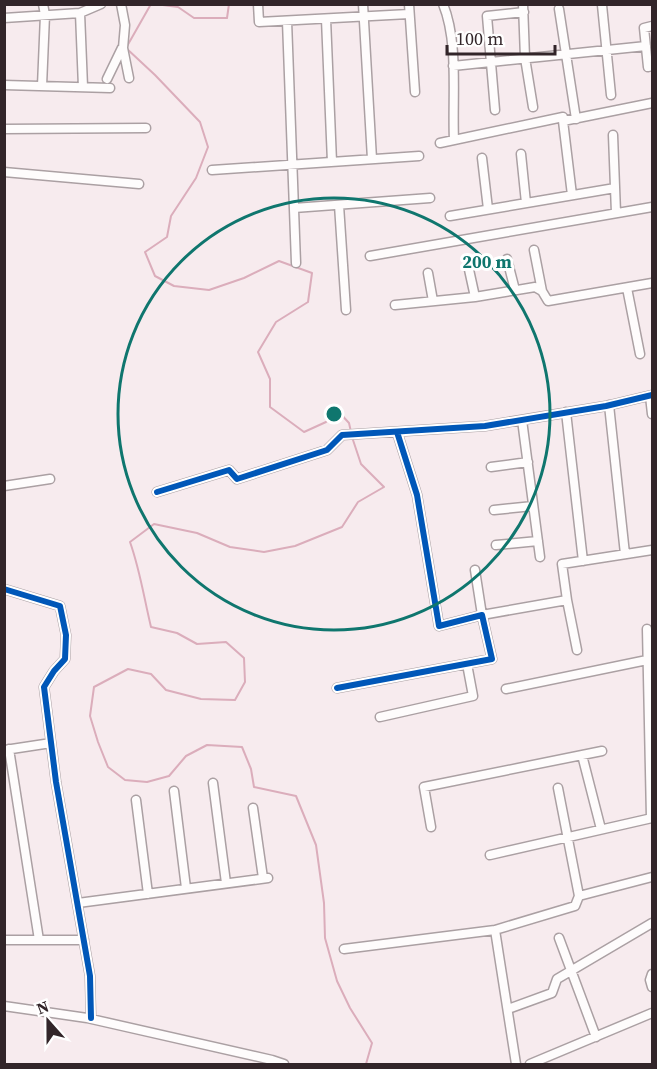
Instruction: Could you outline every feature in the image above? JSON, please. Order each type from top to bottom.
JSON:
[{"type":"street","points":[[42,86],[45,15],[43,4]]},
{"type":"street","points":[[4,18],[80,13],[101,4]]},
{"type":"street","points":[[121,4],[125,25],[123,48],[129,78]]},
{"type":"street","points":[[258,4],[260,22],[410,14]]},
{"type":"street","points":[[363,4],[372,159]]},
{"type":"street","points":[[409,4],[415,92]]},
{"type":"street","points":[[443,4],[448,16],[453,66],[454,140]]},
{"type":"street","points":[[602,5],[611,95]]},
{"type":"street","points":[[495,110],[489,62],[487,16],[523,8],[525,58],[533,107]]},
{"type":"street","points":[[559,9],[576,119]]},
{"type":"street","points":[[80,13],[83,87]]},
{"type":"street","points":[[326,19],[332,162]]},
{"type":"street","points":[[287,21],[296,262]]},
{"type":"street","points":[[652,26],[644,28],[648,67],[652,66]]},
{"type":"street","points":[[453,66],[645,46]]},
{"type":"street","points":[[4,85],[83,87],[108,84],[123,48]]},
{"type":"street","points":[[563,121],[652,103]]},
{"type":"street","points":[[440,143],[562,117],[572,195]]},
{"type":"street","points":[[4,129],[146,128]]},
{"type":"street","points":[[613,135],[616,213]]},
{"type":"street","points":[[521,154],[526,203]]},
{"type":"street","points":[[212,170],[419,156]]},
{"type":"street","points":[[482,158],[488,209]]},
{"type":"street","points":[[4,172],[139,184]]},
{"type":"street","points":[[450,216],[615,188]]},
{"type":"street","points":[[294,208],[430,198]]},
{"type":"street","points":[[339,205],[346,310]]},
{"type":"street","points":[[370,256],[652,207]]},
{"type":"street","points":[[534,250],[542,291],[549,301],[652,283]]},
{"type":"street","points":[[507,259],[515,290]]},
{"type":"street","points":[[468,265],[475,297]]},
{"type":"street","points":[[428,273],[433,301]]},
{"type":"street","points":[[395,305],[475,297],[535,287],[542,291]]},
{"type":"street","points":[[627,288],[640,354]]},
{"type":"street","points":[[157,492],[229,470],[237,479],[327,450],[342,435],[485,426],[651,396],[652,414]]},
{"type":"street","points":[[609,405],[625,554]]},
{"type":"street","points":[[566,412],[583,561]]},
{"type":"street","points":[[522,420],[540,557]]},
{"type":"street","points":[[397,432],[417,495],[440,626],[482,615],[567,600]]},
{"type":"street","points":[[491,467],[528,462]]},
{"type":"street","points":[[4,486],[50,479]]},
{"type":"street","points":[[494,510],[533,506]]},
{"type":"street","points":[[496,545],[538,541]]},
{"type":"street","points":[[578,650],[562,564],[652,550]]},
{"type":"street","points":[[337,688],[492,659],[475,570]]},
{"type":"street","points":[[4,588],[60,606],[66,635],[65,659],[44,687],[51,743],[90,976],[91,1018]]},
{"type":"street","points":[[490,855],[652,818],[647,629]]},
{"type":"street","points":[[506,689],[647,660]]},
{"type":"street","points":[[380,717],[473,696],[467,664]]},
{"type":"street","points":[[39,940],[7,750],[51,743]]},
{"type":"street","points":[[431,827],[424,787],[602,751]]},
{"type":"street","points":[[582,755],[601,829]]},
{"type":"street","points":[[213,783],[226,883]]},
{"type":"street","points":[[344,948],[495,930],[575,906],[579,896],[558,788]]},
{"type":"street","points":[[174,791],[186,888]]},
{"type":"street","points":[[136,800],[148,894]]},
{"type":"street","points":[[78,903],[266,878],[253,808]]},
{"type":"street","points":[[579,896],[652,877]]},
{"type":"street","points":[[508,1009],[552,993],[557,979],[652,923]]},
{"type":"street","points":[[495,930],[516,1065]]},
{"type":"street","points":[[559,938],[596,1037]]},
{"type":"street","points":[[4,940],[84,940]]},
{"type":"street","points":[[652,974],[650,980],[652,987]]},
{"type":"street","points":[[4,1006],[91,1018],[279,1064]]},
{"type":"street","points":[[530,1065],[652,1013]]},
{"type":"waterway","points":[[151,4],[126,48],[200,122],[208,147],[196,178],[171,216],[167,237],[145,252],[155,276],[174,286],[209,290],[244,278],[279,261],[312,273],[308,302],[276,322],[258,352],[270,379],[270,407],[304,432],[326,422],[338,411],[349,423],[351,432]]},
{"type":"waterway","points":[[155,4],[178,7],[194,18],[227,18],[229,4]]},
{"type":"waterway","points":[[352,437],[361,464],[384,487],[358,502],[342,527],[295,546],[264,552],[230,547],[197,533],[154,524],[130,542],[151,627],[177,633],[197,644],[226,642],[244,658],[245,682],[235,700],[201,699],[166,690],[151,674],[128,669],[94,687],[90,716],[108,767],[125,780],[147,782],[169,776],[186,756],[207,745],[242,747],[251,769],[254,787],[296,796],[316,845],[324,903],[325,938],[337,981],[350,1008],[372,1043],[366,1064]]},
{"type":"cycle path","points":[[157,492],[229,470],[237,479],[327,450],[342,435],[485,426],[606,406],[652,395]]},
{"type":"cycle path","points":[[337,688],[492,659],[482,615],[439,626],[417,495],[397,432]]},
{"type":"cycle path","points":[[4,589],[60,606],[66,635],[65,659],[44,687],[56,782],[90,976],[91,1018]]}]
